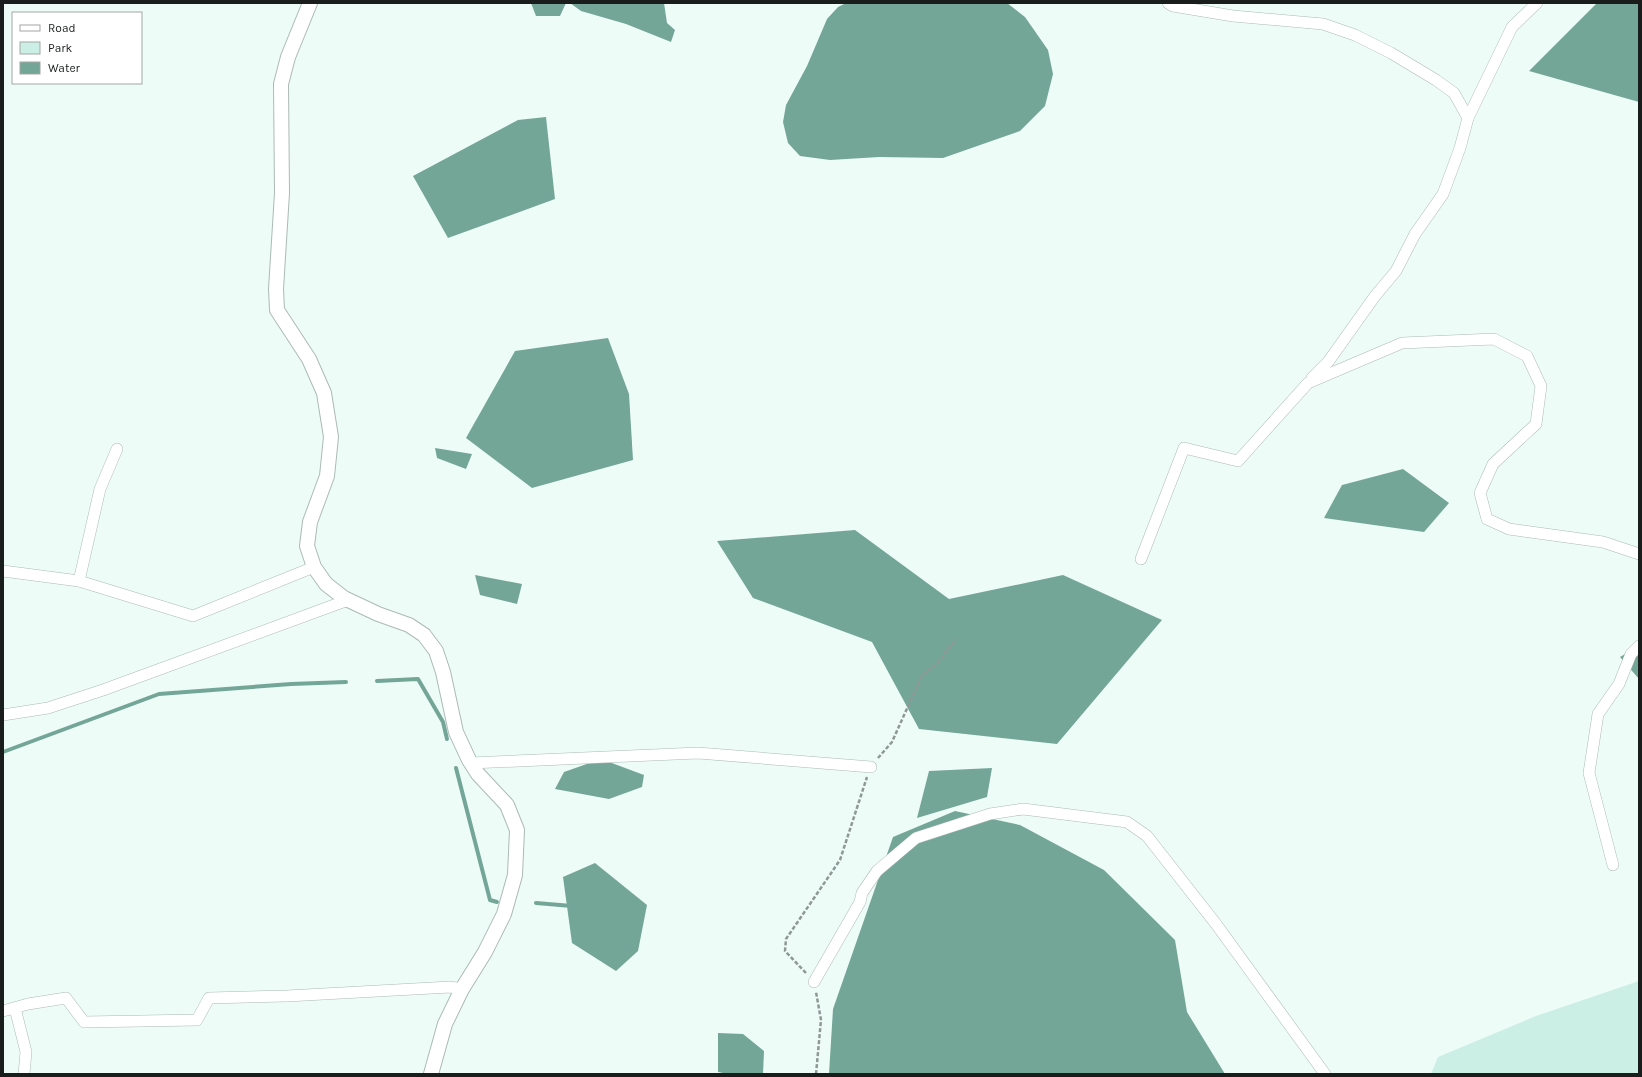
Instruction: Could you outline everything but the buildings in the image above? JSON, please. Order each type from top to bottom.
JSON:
[{"type":"street","points":[[310,3],[288,57],[281,84],[282,193],[276,289],[277,310],[310,359],[324,393],[331,438],[327,476],[310,522],[307,546],[314,567],[326,584],[348,600],[378,614],[409,625],[424,635],[436,651],[444,672],[456,732],[478,774],[507,805],[517,830],[515,875],[504,914],[478,966],[462,989],[445,1024],[431,1074]]},
{"type":"street","points":[[1168,3],[1173,6],[1233,16],[1323,24],[1355,35],[1391,53],[1436,80],[1454,93],[1468,118]]},
{"type":"street","points":[[1141,560],[1184,448],[1238,461],[1328,362],[1375,296],[1396,271],[1415,234],[1443,194],[1460,148],[1468,118],[1512,27],[1537,3]]},
{"type":"street","points":[[1308,383],[1402,343],[1494,339],[1527,356],[1541,386],[1536,424],[1493,464],[1480,493],[1486,519],[1509,529],[1603,542],[1639,554]]},
{"type":"street","points":[[79,581],[100,489],[117,449]]},
{"type":"street","points":[[3,571],[79,581],[193,616],[314,567]]},
{"type":"street","points":[[3,715],[48,708],[103,690],[348,600]]},
{"type":"street","points":[[1614,865],[1590,773],[1598,714],[1619,684],[1631,654],[1639,646]]},
{"type":"street","points":[[471,763],[698,753],[871,767]]},
{"type":"street","points":[[814,982],[860,902],[862,892],[877,871],[916,838],[990,814],[1023,809],[1127,822],[1147,836],[1216,924],[1325,1074]]},
{"type":"street","points":[[3,1011],[66,998],[84,1022],[197,1020],[209,998],[287,996],[444,987],[462,989]]},
{"type":"street","points":[[15,1008],[26,1052],[24,1074]]},
{"type":"path","points":[[816,1074],[822,1020],[814,982],[785,951],[786,939],[840,860],[871,767],[892,742],[922,675],[936,665],[956,639]]},
{"type":"green space","points":[[1639,981],[1639,1074],[1431,1074],[1438,1057],[1536,1016]]},
{"type":"water","points":[[531,3],[566,3],[560,16],[536,16]]},
{"type":"water","points":[[570,3],[664,3],[667,23],[675,30],[671,42],[626,24],[581,11]]},
{"type":"water","points":[[846,3],[1007,3],[1025,17],[1048,50],[1053,74],[1045,106],[1020,131],[943,158],[879,157],[830,160],[800,156],[788,143],[783,122],[786,105],[807,66],[827,19],[838,7]]},
{"type":"water","points":[[1597,3],[1639,3],[1639,102],[1529,71]]},
{"type":"water","points":[[546,117],[555,199],[448,238],[413,176],[518,120]]},
{"type":"water","points":[[608,338],[629,394],[633,460],[532,488],[466,438],[515,351]]},
{"type":"water","points":[[435,448],[472,454],[466,469],[437,458]]},
{"type":"water","points":[[1403,469],[1449,503],[1424,532],[1324,518],[1342,485]]},
{"type":"water","points":[[855,530],[949,599],[1063,575],[1162,620],[1057,744],[919,729],[872,642],[753,598],[717,541]]},
{"type":"water","points":[[475,575],[522,584],[517,604],[480,595]]},
{"type":"water","points":[[1639,646],[1639,679],[1620,657]]},
{"type":"water","points":[[601,759],[644,775],[642,787],[609,799],[555,789],[564,772]]},
{"type":"water","points":[[992,768],[987,797],[917,818],[929,771]]},
{"type":"water","points":[[955,811],[1020,825],[1104,870],[1175,940],[1187,1012],[1225,1074],[829,1074],[833,1009],[893,837]]},
{"type":"water","points":[[595,863],[647,905],[638,951],[616,971],[572,943],[563,877]]},
{"type":"water","points":[[718,1033],[743,1034],[764,1051],[763,1074],[728,1074],[718,1072]]},
{"type":"waterway","points":[[377,681],[418,679],[443,722],[447,739]]},
{"type":"waterway","points":[[3,752],[159,694],[291,684],[346,682]]},
{"type":"waterway","points":[[456,768],[490,900],[497,902]]},
{"type":"waterway","points":[[536,903],[572,906]]}]
